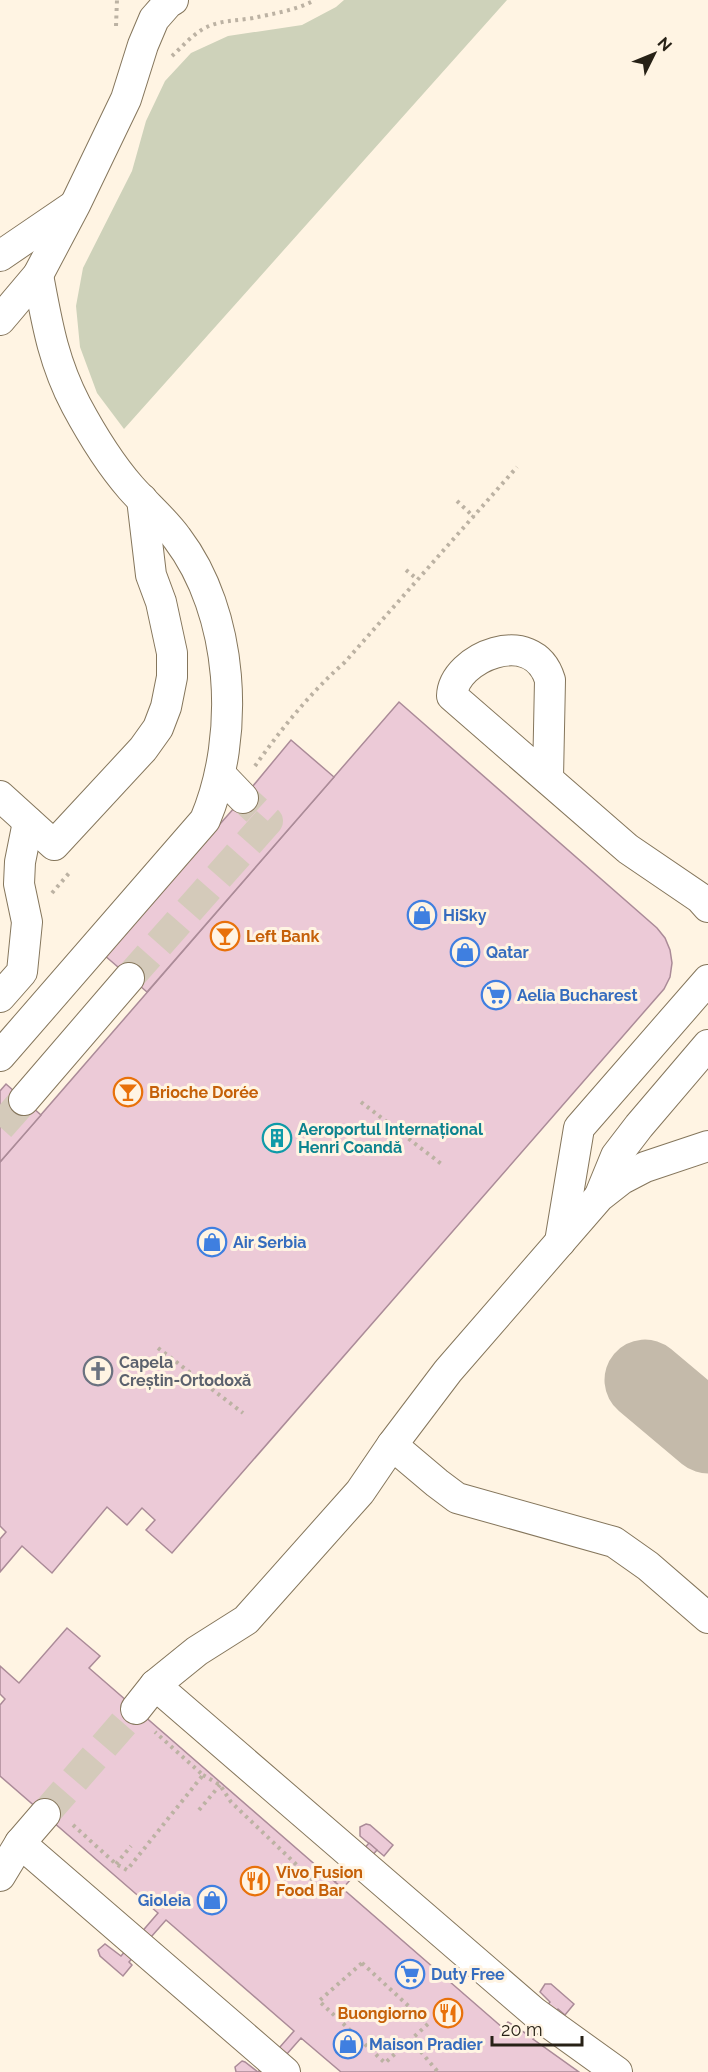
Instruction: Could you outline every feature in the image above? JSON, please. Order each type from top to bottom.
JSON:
[{"type":"street","points":[[0,320],[38,274],[75,205],[126,99],[154,19],[173,0]]},
{"type":"street","points":[[0,256],[75,205]]},
{"type":"street","points":[[0,1056],[205,820],[214,798],[233,788],[226,720],[223,648],[206,588],[193,560],[177,537],[130,487],[101,447],[77,406],[59,370],[48,330],[38,274]]},
{"type":"street","points":[[0,796],[54,845],[143,749],[158,728],[166,707],[172,677],[172,652],[161,602],[151,575],[142,499]]},
{"type":"street","points":[[548,778],[628,849],[700,898],[708,907]]},
{"type":"street","points":[[0,996],[22,972],[27,922],[19,884],[20,862],[28,822]]},
{"type":"street","points":[[26,1026],[30,1093],[129,978]]},
{"type":"street","points":[[560,1242],[579,1128],[708,980]]},
{"type":"street","points":[[599,1197],[616,1156],[708,1045]]},
{"type":"street","points":[[142,1717],[155,1685],[197,1651],[246,1620],[360,1492],[392,1444],[448,1371],[599,1197],[622,1179],[645,1167],[705,1150]]},
{"type":"street","points":[[392,1444],[457,1498],[614,1542],[648,1566],[708,1618]]},
{"type":"street","points":[[155,1685],[535,2013],[617,2072]]},
{"type":"street","points":[[0,1876],[20,1843],[45,1814]]},
{"type":"street","points":[[20,1843],[285,2072]]},
{"type":"path","points":[[172,57],[187,41],[204,29],[222,21],[253,18],[306,5],[315,0]]},
{"type":"path","points":[[233,788],[279,733],[518,467]]},
{"type":"path","points":[[457,501],[474,517]]},
{"type":"path","points":[[406,570],[417,579]]},
{"type":"path","points":[[361,1102],[444,1166]]},
{"type":"path","points":[[158,1348],[243,1413]]},
{"type":"path","points":[[142,1717],[202,1775],[220,1785],[231,1802],[326,1892]]},
{"type":"path","points":[[73,1825],[116,1864],[128,1870],[202,1775]]},
{"type":"path","points":[[199,1810],[220,1785]]},
{"type":"path","points":[[116,1864],[131,1846]]},
{"type":"path","points":[[362,1963],[428,2024],[411,2040],[385,2063],[319,2001],[362,1963]]},
{"type":"path","points":[[411,2040],[438,2072]]},
{"type":"green space","points":[[344,0],[507,0],[124,429],[97,393],[80,347],[76,306],[83,268],[132,171],[146,121],[165,81],[191,53],[228,36],[302,25],[336,7]]},
{"type":"building","name":"Aeroportul Internațional Henri Coandă","points":[[399,702],[657,928],[665,938],[670,950],[672,963],[670,977],[664,989],[172,1553],[146,1530],[155,1520],[142,1508],[127,1525],[107,1507],[52,1573],[22,1546],[0,1572],[0,1539],[6,1532],[0,1526],[0,1162]]},
{"type":"building","points":[[291,740],[334,777],[147,992],[104,955],[243,798]]},
{"type":"building","points":[[6,1084],[41,1115],[0,1162],[0,1091]]},
{"type":"building","points":[[67,1628],[100,1656],[89,1668],[503,2028],[508,2022],[525,2033],[550,2002],[540,1992],[545,1984],[551,1984],[574,2004],[565,2015],[558,2009],[533,2039],[579,2072],[341,2072],[301,2038],[271,2072],[258,2072],[294,2031],[166,1920],[129,1962],[132,1965],[123,1976],[100,1956],[98,1950],[105,1944],[121,1956],[158,1913],[0,1776],[0,1705],[5,1699],[0,1694],[0,1666],[19,1683]]},
{"type":"building","points":[[366,1824],[393,1845],[384,1856],[360,1836],[360,1827]]},
{"type":"building","points":[[369,1843],[377,1850],[343,1888],[335,1882]]},
{"type":"building","points":[[242,2061],[258,2072],[236,2072],[235,2067]]},
{"type":"taxiway","points":[[645,1380],[708,1433]]},
{"type":"tunnel","points":[[129,978],[268,821],[243,798]]},
{"type":"tunnel","points":[[0,1127],[24,1100]]},
{"type":"tunnel","points":[[45,1814],[136,1709]]},
{"type":"place","name":"HiSky","points":[[422,915]]},
{"type":"place","name":"Left Bank","points":[[225,936]]},
{"type":"place","name":"Qatar","points":[[465,952]]},
{"type":"place","name":"Aelia Bucharest","points":[[496,995]]},
{"type":"place","name":"Brioche Dorée","points":[[128,1092]]},
{"type":"place","name":"Aeroportul Internațional Henri Coandă","points":[[277,1138]]},
{"type":"place","name":"Air Serbia","points":[[212,1242]]},
{"type":"place","name":"Capela Creștin-Ortodoxă","points":[[98,1371]]},
{"type":"place","name":"Vivo Fusion Food Bar","points":[[255,1881]]},
{"type":"place","name":"Gioleia","points":[[212,1900]]},
{"type":"place","name":"Duty Free","points":[[410,1974]]},
{"type":"place","name":"Buongiorno","points":[[448,2013]]},
{"type":"place","name":"Maison Pradier","points":[[348,2044]]}]
